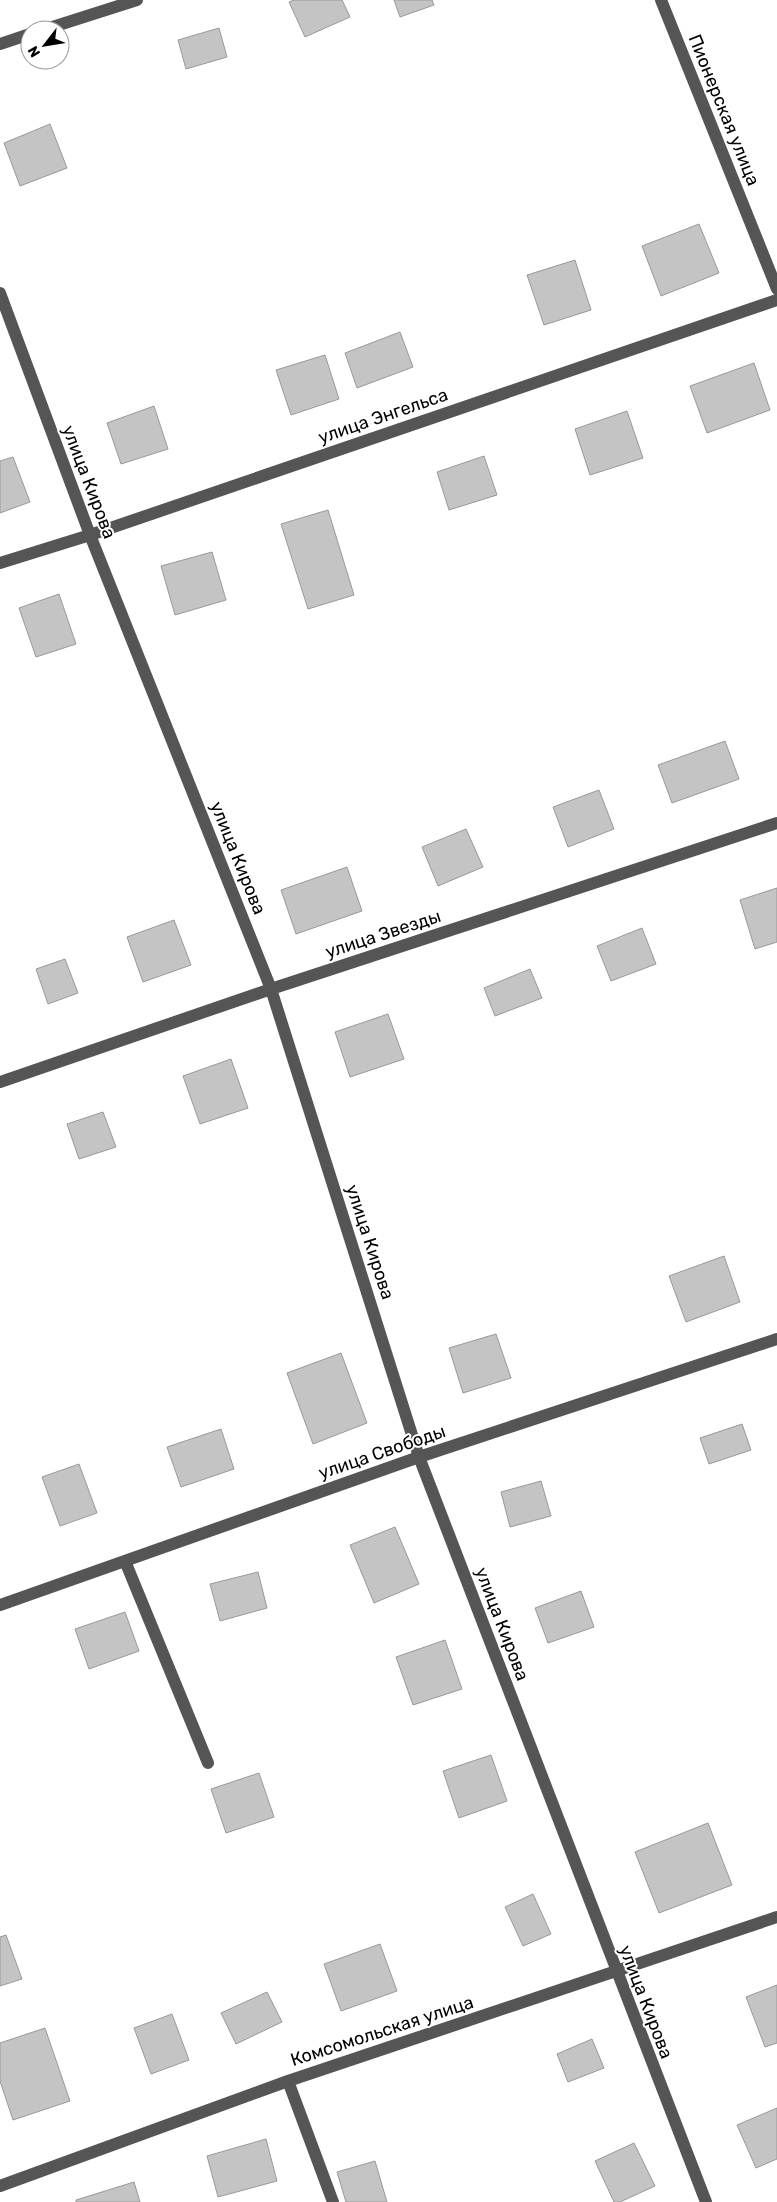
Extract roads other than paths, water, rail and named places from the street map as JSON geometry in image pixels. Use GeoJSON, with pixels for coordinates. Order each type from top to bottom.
{"type":"FeatureCollection","features":[{"type":"Feature","properties":{"kind":"street"},"geometry":{"type":"LineString","coordinates":[[70,21],[137,0]]}},
{"type":"Feature","properties":{"kind":"street","name":"Пионерская улица"},"geometry":{"type":"LineString","coordinates":[[661,0],[777,289]]}},
{"type":"Feature","properties":{"kind":"street"},"geometry":{"type":"LineString","coordinates":[[0,44],[20,37]]}},
{"type":"Feature","properties":{"kind":"street","name":"улица Кирова"},"geometry":{"type":"LineString","coordinates":[[0,293],[90,535],[271,990],[419,1457],[706,2202]]}},
{"type":"Feature","properties":{"kind":"street","name":"улица Энгельса"},"geometry":{"type":"LineString","coordinates":[[0,563],[90,535],[777,300]]}},
{"type":"Feature","properties":{"kind":"street","name":"улица Звезды"},"geometry":{"type":"LineString","coordinates":[[0,1082],[271,990],[777,823]]}},
{"type":"Feature","properties":{"kind":"street","name":"улица Свободы"},"geometry":{"type":"LineString","coordinates":[[0,1604],[419,1457],[777,1339]]}},
{"type":"Feature","properties":{"kind":"street"},"geometry":{"type":"LineString","coordinates":[[125,1561],[208,1764]]}},
{"type":"Feature","properties":{"kind":"street","name":"Комсомольская улица"},"geometry":{"type":"LineString","coordinates":[[0,2186],[288,2081],[777,1917]]}},
{"type":"Feature","properties":{"kind":"street"},"geometry":{"type":"LineString","coordinates":[[288,2081],[332,2202]]}}]}
